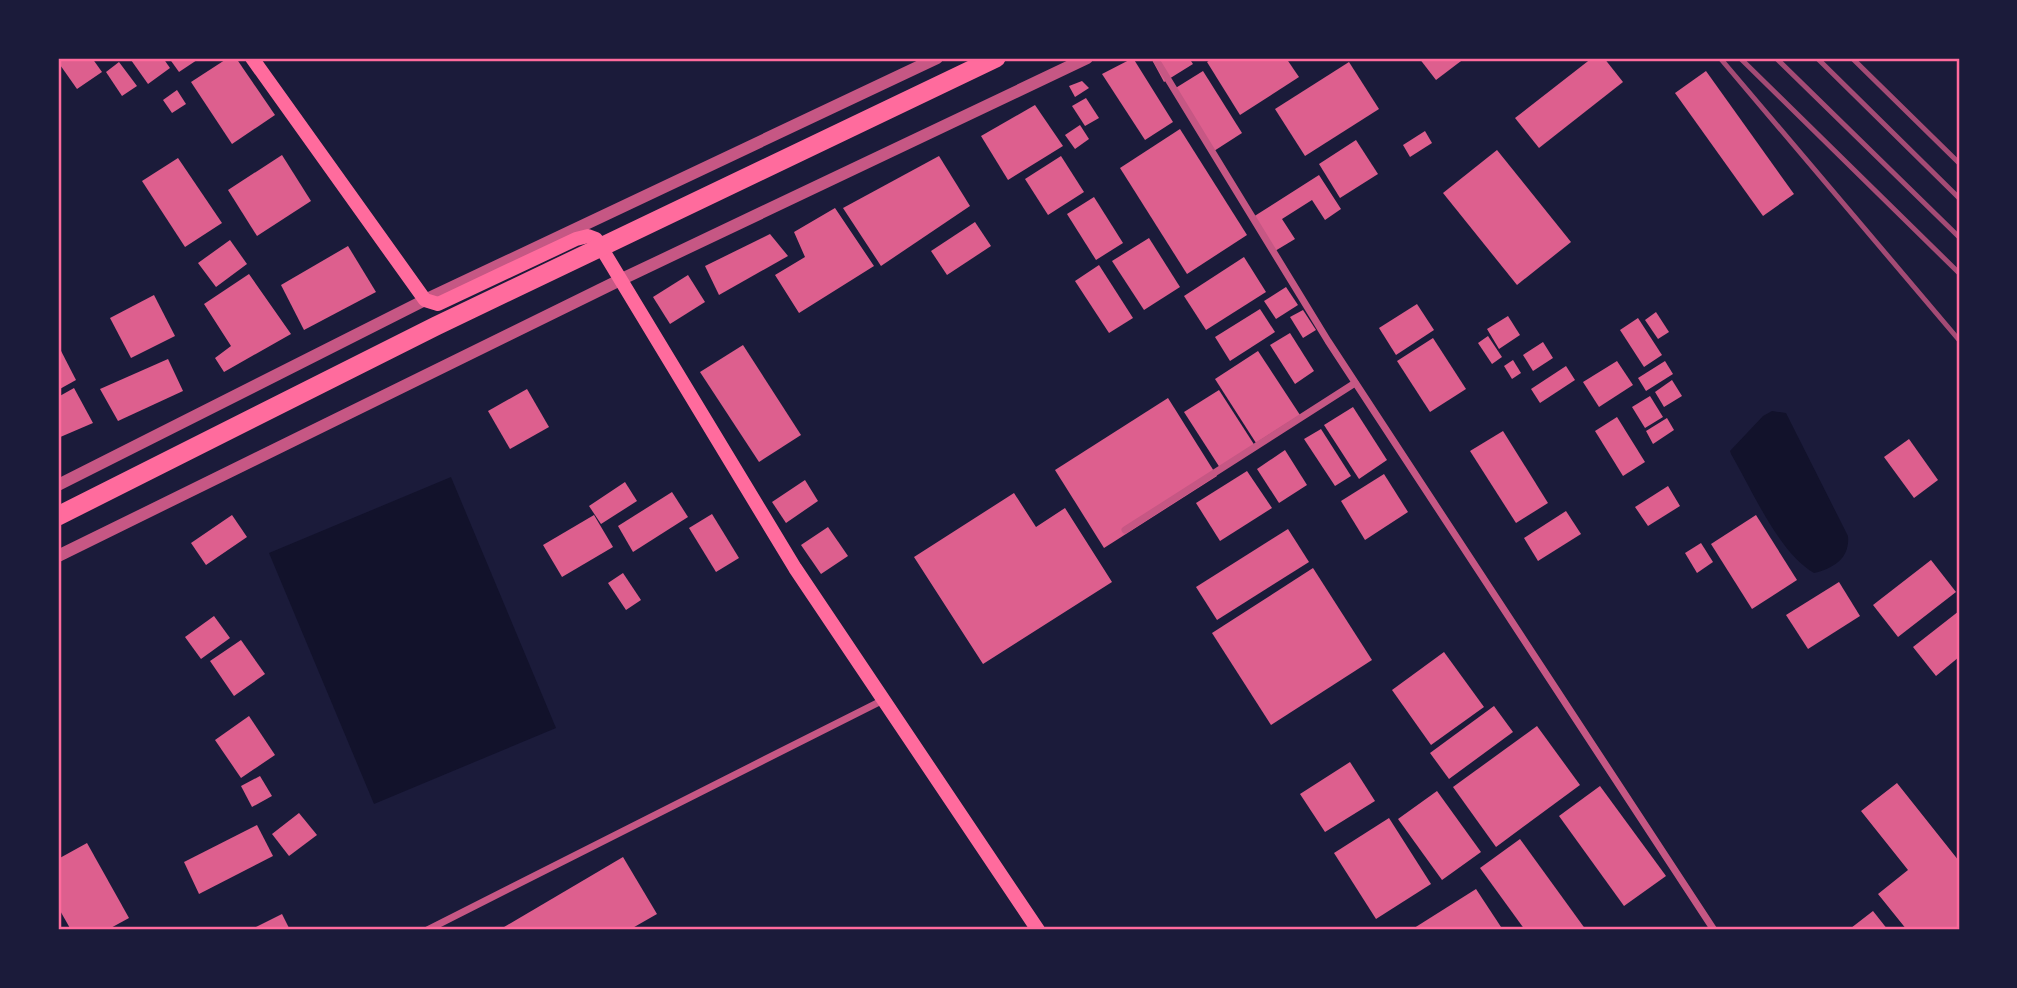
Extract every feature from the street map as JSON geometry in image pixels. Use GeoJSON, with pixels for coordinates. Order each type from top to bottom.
{"type":"FeatureCollection","features":[{"type":"Feature","properties":{"kind":"highway"},"geometry":{"type":"LineString","coordinates":[[58,516],[436,326],[996,58]]}},
{"type":"Feature","properties":{"kind":"main road"},"geometry":{"type":"LineString","coordinates":[[252,58],[425,300],[438,304],[576,239],[588,236],[596,239],[795,568],[1038,930]]}},
{"type":"Feature","properties":{"kind":"street"},"geometry":{"type":"LineString","coordinates":[[58,485],[425,300],[937,58]]}},
{"type":"Feature","properties":{"kind":"street"},"geometry":{"type":"LineString","coordinates":[[58,556],[622,279],[1087,58]]}},
{"type":"Feature","properties":{"kind":"street"},"geometry":{"type":"LineString","coordinates":[[1155,58],[1356,383],[1714,930]]}},
{"type":"Feature","properties":{"kind":"street"},"geometry":{"type":"LineString","coordinates":[[1125,530],[1356,383]]}},
{"type":"Feature","properties":{"kind":"street"},"geometry":{"type":"LineString","coordinates":[[427,930],[883,700]]}},
{"type":"Feature","properties":{"kind":"shaded area"},"geometry":{"type":"Polygon","coordinates":[[[1772,411],[1786,413],[1848,536],[1846,550],[1839,561],[1814,573],[1801,564],[1778,536],[1730,451],[1763,416],[1772,411]]]}},
{"type":"Feature","properties":{"kind":"shaded area"},"geometry":{"type":"Polygon","coordinates":[[[451,477],[556,728],[374,804],[269,553],[451,477]]]}},
{"type":"Feature","properties":{"kind":"building"},"geometry":{"type":"Polygon","coordinates":[[[58,58],[92,58],[102,72],[77,89],[58,58]]]}},
{"type":"Feature","properties":{"kind":"building"},"geometry":{"type":"Polygon","coordinates":[[[163,58],[170,68],[148,84],[131,60],[163,58]]]}},
{"type":"Feature","properties":{"kind":"building"},"geometry":{"type":"Polygon","coordinates":[[[169,58],[200,58],[179,72],[169,58]]]}},
{"type":"Feature","properties":{"kind":"building"},"geometry":{"type":"Polygon","coordinates":[[[228,58],[236,58],[275,115],[232,144],[191,82],[228,58]]]}},
{"type":"Feature","properties":{"kind":"building"},"geometry":{"type":"Polygon","coordinates":[[[1133,58],[1173,122],[1145,140],[1102,74],[1133,58]]]}},
{"type":"Feature","properties":{"kind":"building"},"geometry":{"type":"Polygon","coordinates":[[[1151,58],[1189,58],[1193,64],[1164,82],[1151,58]]]}},
{"type":"Feature","properties":{"kind":"building"},"geometry":{"type":"Polygon","coordinates":[[[1213,58],[1286,58],[1299,77],[1240,115],[1207,62],[1213,58]]]}},
{"type":"Feature","properties":{"kind":"building"},"geometry":{"type":"Polygon","coordinates":[[[1419,58],[1465,58],[1436,80],[1419,58]]]}},
{"type":"Feature","properties":{"kind":"building"},"geometry":{"type":"Polygon","coordinates":[[[1592,58],[1604,58],[1623,82],[1539,148],[1515,118],[1592,58]]]}},
{"type":"Feature","properties":{"kind":"building"},"geometry":{"type":"Polygon","coordinates":[[[119,62],[137,86],[122,96],[106,72],[119,62]]]}},
{"type":"Feature","properties":{"kind":"building"},"geometry":{"type":"Polygon","coordinates":[[[1349,62],[1379,109],[1305,156],[1275,109],[1349,62]]]}},
{"type":"Feature","properties":{"kind":"building"},"geometry":{"type":"Polygon","coordinates":[[[1203,71],[1242,133],[1214,151],[1174,89],[1203,71]]]}},
{"type":"Feature","properties":{"kind":"building"},"geometry":{"type":"Polygon","coordinates":[[[1706,71],[1794,194],[1763,216],[1675,93],[1706,71]]]}},
{"type":"Feature","properties":{"kind":"building"},"geometry":{"type":"Polygon","coordinates":[[[1082,81],[1089,88],[1075,97],[1069,86],[1082,81]]]}},
{"type":"Feature","properties":{"kind":"building"},"geometry":{"type":"Polygon","coordinates":[[[177,90],[186,104],[172,113],[163,100],[177,90]]]}},
{"type":"Feature","properties":{"kind":"building"},"geometry":{"type":"Polygon","coordinates":[[[1086,98],[1099,118],[1085,126],[1072,106],[1086,98]]]}},
{"type":"Feature","properties":{"kind":"building"},"geometry":{"type":"Polygon","coordinates":[[[1035,105],[1063,146],[1008,180],[981,136],[1035,105]]]}},
{"type":"Feature","properties":{"kind":"building"},"geometry":{"type":"Polygon","coordinates":[[[1080,125],[1089,139],[1075,149],[1065,135],[1080,125]]]}},
{"type":"Feature","properties":{"kind":"building"},"geometry":{"type":"Polygon","coordinates":[[[1180,129],[1247,235],[1187,274],[1120,168],[1180,129]]]}},
{"type":"Feature","properties":{"kind":"building"},"geometry":{"type":"Polygon","coordinates":[[[1425,131],[1432,143],[1410,157],[1403,145],[1425,131]]]}},
{"type":"Feature","properties":{"kind":"building"},"geometry":{"type":"Polygon","coordinates":[[[1356,140],[1378,174],[1340,198],[1319,164],[1356,140]]]}},
{"type":"Feature","properties":{"kind":"building"},"geometry":{"type":"Polygon","coordinates":[[[1497,150],[1571,242],[1517,285],[1443,193],[1497,150]]]}},
{"type":"Feature","properties":{"kind":"building"},"geometry":{"type":"Polygon","coordinates":[[[282,155],[311,201],[257,236],[228,190],[282,155]]]}},
{"type":"Feature","properties":{"kind":"building"},"geometry":{"type":"Polygon","coordinates":[[[939,156],[970,206],[881,266],[843,208],[939,156]]]}},
{"type":"Feature","properties":{"kind":"building"},"geometry":{"type":"Polygon","coordinates":[[[1061,156],[1084,192],[1048,215],[1025,179],[1061,156]]]}},
{"type":"Feature","properties":{"kind":"building"},"geometry":{"type":"Polygon","coordinates":[[[178,158],[222,223],[185,247],[142,181],[178,158]]]}},
{"type":"Feature","properties":{"kind":"building"},"geometry":{"type":"Polygon","coordinates":[[[1319,175],[1341,209],[1325,220],[1312,200],[1282,219],[1295,239],[1275,251],[1253,217],[1319,175]]]}},
{"type":"Feature","properties":{"kind":"building"},"geometry":{"type":"Polygon","coordinates":[[[1094,197],[1123,243],[1096,260],[1067,214],[1094,197]]]}},
{"type":"Feature","properties":{"kind":"building"},"geometry":{"type":"Polygon","coordinates":[[[835,208],[874,266],[799,313],[775,275],[805,257],[794,232],[835,208]]]}},
{"type":"Feature","properties":{"kind":"building"},"geometry":{"type":"Polygon","coordinates":[[[975,222],[991,246],[947,275],[931,251],[975,222]]]}},
{"type":"Feature","properties":{"kind":"building"},"geometry":{"type":"Polygon","coordinates":[[[770,234],[788,256],[719,295],[705,266],[770,234]]]}},
{"type":"Feature","properties":{"kind":"building"},"geometry":{"type":"Polygon","coordinates":[[[1149,238],[1180,287],[1144,310],[1112,261],[1149,238]]]}},
{"type":"Feature","properties":{"kind":"building"},"geometry":{"type":"Polygon","coordinates":[[[230,240],[247,264],[216,287],[198,263],[230,240]]]}},
{"type":"Feature","properties":{"kind":"building"},"geometry":{"type":"Polygon","coordinates":[[[348,246],[376,292],[304,330],[281,285],[348,246]]]}},
{"type":"Feature","properties":{"kind":"building"},"geometry":{"type":"Polygon","coordinates":[[[1244,257],[1266,292],[1206,330],[1184,296],[1244,257]]]}},
{"type":"Feature","properties":{"kind":"building"},"geometry":{"type":"Polygon","coordinates":[[[1099,265],[1133,318],[1109,333],[1075,281],[1099,265]]]}},
{"type":"Feature","properties":{"kind":"building"},"geometry":{"type":"Polygon","coordinates":[[[249,274],[291,334],[224,372],[215,358],[231,346],[204,304],[249,274]]]}},
{"type":"Feature","properties":{"kind":"building"},"geometry":{"type":"Polygon","coordinates":[[[688,275],[705,302],[670,324],[653,297],[688,275]]]}},
{"type":"Feature","properties":{"kind":"building"},"geometry":{"type":"Polygon","coordinates":[[[1286,287],[1298,305],[1276,319],[1264,301],[1286,287]]]}},
{"type":"Feature","properties":{"kind":"building"},"geometry":{"type":"Polygon","coordinates":[[[154,295],[175,336],[131,358],[110,318],[154,295]]]}},
{"type":"Feature","properties":{"kind":"building"},"geometry":{"type":"Polygon","coordinates":[[[1417,304],[1434,330],[1396,355],[1379,328],[1417,304]]]}},
{"type":"Feature","properties":{"kind":"building"},"geometry":{"type":"Polygon","coordinates":[[[1260,309],[1275,332],[1230,361],[1215,337],[1260,309]]]}},
{"type":"Feature","properties":{"kind":"building"},"geometry":{"type":"Polygon","coordinates":[[[1303,310],[1316,330],[1303,338],[1290,317],[1303,310]]]}},
{"type":"Feature","properties":{"kind":"building"},"geometry":{"type":"Polygon","coordinates":[[[1656,312],[1669,332],[1658,339],[1645,320],[1656,312]]]}},
{"type":"Feature","properties":{"kind":"building"},"geometry":{"type":"Polygon","coordinates":[[[1508,316],[1520,335],[1499,349],[1487,329],[1508,316]]]}},
{"type":"Feature","properties":{"kind":"building"},"geometry":{"type":"Polygon","coordinates":[[[1638,318],[1662,355],[1644,367],[1620,330],[1638,318]]]}},
{"type":"Feature","properties":{"kind":"building"},"geometry":{"type":"Polygon","coordinates":[[[1290,333],[1314,371],[1295,384],[1270,345],[1290,333]]]}},
{"type":"Feature","properties":{"kind":"building"},"geometry":{"type":"Polygon","coordinates":[[[1488,336],[1502,357],[1492,364],[1478,343],[1488,336]]]}},
{"type":"Feature","properties":{"kind":"building"},"geometry":{"type":"Polygon","coordinates":[[[1433,338],[1466,389],[1430,412],[1397,361],[1433,338]]]}},
{"type":"Feature","properties":{"kind":"building"},"geometry":{"type":"Polygon","coordinates":[[[1543,342],[1553,358],[1533,371],[1523,355],[1543,342]]]}},
{"type":"Feature","properties":{"kind":"building"},"geometry":{"type":"Polygon","coordinates":[[[58,345],[76,380],[58,390],[58,345]]]}},
{"type":"Feature","properties":{"kind":"building"},"geometry":{"type":"Polygon","coordinates":[[[743,345],[801,435],[759,462],[700,372],[743,345]]]}},
{"type":"Feature","properties":{"kind":"building"},"geometry":{"type":"Polygon","coordinates":[[[1258,351],[1300,415],[1256,443],[1215,379],[1258,351]]]}},
{"type":"Feature","properties":{"kind":"building"},"geometry":{"type":"Polygon","coordinates":[[[168,359],[183,391],[118,421],[100,389],[168,359]]]}},
{"type":"Feature","properties":{"kind":"building"},"geometry":{"type":"Polygon","coordinates":[[[1513,360],[1521,373],[1512,379],[1504,366],[1513,360]]]}},
{"type":"Feature","properties":{"kind":"building"},"geometry":{"type":"Polygon","coordinates":[[[1617,361],[1633,385],[1599,407],[1583,382],[1617,361]]]}},
{"type":"Feature","properties":{"kind":"building"},"geometry":{"type":"Polygon","coordinates":[[[1665,361],[1673,374],[1646,391],[1638,378],[1665,361]]]}},
{"type":"Feature","properties":{"kind":"building"},"geometry":{"type":"Polygon","coordinates":[[[1566,366],[1575,380],[1540,403],[1531,389],[1566,366]]]}},
{"type":"Feature","properties":{"kind":"building"},"geometry":{"type":"Polygon","coordinates":[[[1672,380],[1682,396],[1664,407],[1655,392],[1672,380]]]}},
{"type":"Feature","properties":{"kind":"building"},"geometry":{"type":"Polygon","coordinates":[[[74,388],[93,423],[58,438],[58,397],[74,388]]]}},
{"type":"Feature","properties":{"kind":"building"},"geometry":{"type":"Polygon","coordinates":[[[527,389],[549,427],[510,449],[488,411],[527,389]]]}},
{"type":"Feature","properties":{"kind":"building"},"geometry":{"type":"Polygon","coordinates":[[[1219,390],[1257,449],[1222,471],[1184,412],[1219,390]]]}},
{"type":"Feature","properties":{"kind":"building"},"geometry":{"type":"Polygon","coordinates":[[[1650,396],[1663,417],[1645,428],[1632,407],[1650,396]]]}},
{"type":"Feature","properties":{"kind":"building"},"geometry":{"type":"Polygon","coordinates":[[[1168,398],[1217,476],[1104,548],[1055,470],[1168,398]]]}},
{"type":"Feature","properties":{"kind":"building"},"geometry":{"type":"Polygon","coordinates":[[[1353,407],[1387,460],[1359,479],[1324,425],[1353,407]]]}},
{"type":"Feature","properties":{"kind":"building"},"geometry":{"type":"Polygon","coordinates":[[[1617,417],[1645,462],[1623,476],[1595,431],[1617,417]]]}},
{"type":"Feature","properties":{"kind":"building"},"geometry":{"type":"Polygon","coordinates":[[[1667,418],[1674,430],[1653,444],[1646,431],[1667,418]]]}},
{"type":"Feature","properties":{"kind":"building"},"geometry":{"type":"Polygon","coordinates":[[[1321,429],[1351,476],[1335,486],[1304,439],[1321,429]]]}},
{"type":"Feature","properties":{"kind":"building"},"geometry":{"type":"Polygon","coordinates":[[[1503,431],[1548,503],[1516,523],[1470,451],[1503,431]]]}},
{"type":"Feature","properties":{"kind":"building"},"geometry":{"type":"Polygon","coordinates":[[[1909,439],[1938,480],[1914,498],[1884,457],[1909,439]]]}},
{"type":"Feature","properties":{"kind":"building"},"geometry":{"type":"Polygon","coordinates":[[[1285,450],[1307,485],[1279,503],[1257,469],[1285,450]]]}},
{"type":"Feature","properties":{"kind":"building"},"geometry":{"type":"Polygon","coordinates":[[[1247,471],[1272,508],[1220,541],[1196,503],[1247,471]]]}},
{"type":"Feature","properties":{"kind":"building"},"geometry":{"type":"Polygon","coordinates":[[[1384,474],[1408,512],[1365,540],[1341,501],[1384,474]]]}},
{"type":"Feature","properties":{"kind":"building"},"geometry":{"type":"Polygon","coordinates":[[[805,480],[818,501],[786,523],[772,502],[805,480]]]}},
{"type":"Feature","properties":{"kind":"building"},"geometry":{"type":"Polygon","coordinates":[[[625,482],[637,501],[601,524],[589,506],[625,482]]]}},
{"type":"Feature","properties":{"kind":"building"},"geometry":{"type":"Polygon","coordinates":[[[1668,486],[1680,506],[1648,526],[1635,507],[1668,486]]]}},
{"type":"Feature","properties":{"kind":"building"},"geometry":{"type":"Polygon","coordinates":[[[672,492],[688,517],[633,552],[618,526],[672,492]]]}},
{"type":"Feature","properties":{"kind":"building"},"geometry":{"type":"Polygon","coordinates":[[[1014,493],[1036,527],[1065,508],[1112,582],[983,664],[914,557],[1014,493]]]}},
{"type":"Feature","properties":{"kind":"building"},"geometry":{"type":"Polygon","coordinates":[[[1566,511],[1581,534],[1538,561],[1524,538],[1566,511]]]}},
{"type":"Feature","properties":{"kind":"building"},"geometry":{"type":"Polygon","coordinates":[[[712,514],[739,558],[716,572],[689,528],[712,514]]]}},
{"type":"Feature","properties":{"kind":"building"},"geometry":{"type":"Polygon","coordinates":[[[232,515],[247,537],[206,565],[191,543],[232,515]]]}},
{"type":"Feature","properties":{"kind":"building"},"geometry":{"type":"Polygon","coordinates":[[[594,515],[613,547],[562,577],[543,545],[594,515]]]}},
{"type":"Feature","properties":{"kind":"building"},"geometry":{"type":"Polygon","coordinates":[[[1756,515],[1797,580],[1752,609],[1711,544],[1756,515]]]}},
{"type":"Feature","properties":{"kind":"building"},"geometry":{"type":"Polygon","coordinates":[[[828,527],[848,556],[821,574],[801,545],[828,527]]]}},
{"type":"Feature","properties":{"kind":"building"},"geometry":{"type":"Polygon","coordinates":[[[1288,529],[1309,562],[1217,620],[1196,587],[1288,529]]]}},
{"type":"Feature","properties":{"kind":"building"},"geometry":{"type":"Polygon","coordinates":[[[1701,543],[1713,562],[1697,573],[1685,553],[1701,543]]]}},
{"type":"Feature","properties":{"kind":"building"},"geometry":{"type":"Polygon","coordinates":[[[1931,560],[1956,592],[1898,637],[1873,605],[1931,560]]]}},
{"type":"Feature","properties":{"kind":"building"},"geometry":{"type":"Polygon","coordinates":[[[1313,568],[1372,660],[1271,725],[1212,633],[1313,568]]]}},
{"type":"Feature","properties":{"kind":"building"},"geometry":{"type":"Polygon","coordinates":[[[623,573],[641,600],[626,610],[608,583],[623,573]]]}},
{"type":"Feature","properties":{"kind":"building"},"geometry":{"type":"Polygon","coordinates":[[[1839,582],[1860,616],[1808,649],[1786,615],[1839,582]]]}},
{"type":"Feature","properties":{"kind":"building"},"geometry":{"type":"Polygon","coordinates":[[[1959,611],[1959,657],[1936,676],[1913,647],[1959,611]]]}},
{"type":"Feature","properties":{"kind":"building"},"geometry":{"type":"Polygon","coordinates":[[[214,616],[230,638],[201,659],[185,637],[214,616]]]}},
{"type":"Feature","properties":{"kind":"building"},"geometry":{"type":"Polygon","coordinates":[[[241,640],[265,674],[234,696],[210,661],[241,640]]]}},
{"type":"Feature","properties":{"kind":"building"},"geometry":{"type":"Polygon","coordinates":[[[1444,652],[1484,707],[1431,745],[1392,690],[1444,652]]]}},
{"type":"Feature","properties":{"kind":"building"},"geometry":{"type":"Polygon","coordinates":[[[1494,706],[1513,732],[1449,779],[1430,753],[1494,706]]]}},
{"type":"Feature","properties":{"kind":"building"},"geometry":{"type":"Polygon","coordinates":[[[249,716],[275,755],[241,778],[215,740],[249,716]]]}},
{"type":"Feature","properties":{"kind":"building"},"geometry":{"type":"Polygon","coordinates":[[[1537,726],[1580,785],[1496,847],[1453,787],[1537,726]]]}},
{"type":"Feature","properties":{"kind":"building"},"geometry":{"type":"Polygon","coordinates":[[[1350,762],[1375,801],[1325,832],[1300,794],[1350,762]]]}},
{"type":"Feature","properties":{"kind":"building"},"geometry":{"type":"Polygon","coordinates":[[[260,776],[272,796],[252,807],[241,786],[260,776]]]}},
{"type":"Feature","properties":{"kind":"building"},"geometry":{"type":"Polygon","coordinates":[[[1897,783],[1959,861],[1959,930],[1907,930],[1878,894],[1908,870],[1861,811],[1897,783]]]}},
{"type":"Feature","properties":{"kind":"building"},"geometry":{"type":"Polygon","coordinates":[[[1600,786],[1666,876],[1624,906],[1559,816],[1600,786]]]}},
{"type":"Feature","properties":{"kind":"building"},"geometry":{"type":"Polygon","coordinates":[[[1437,791],[1481,852],[1442,880],[1398,819],[1437,791]]]}},
{"type":"Feature","properties":{"kind":"building"},"geometry":{"type":"Polygon","coordinates":[[[299,813],[317,835],[289,856],[272,834],[299,813]]]}},
{"type":"Feature","properties":{"kind":"building"},"geometry":{"type":"Polygon","coordinates":[[[1389,818],[1431,884],[1376,919],[1334,853],[1389,818]]]}},
{"type":"Feature","properties":{"kind":"building"},"geometry":{"type":"Polygon","coordinates":[[[257,825],[273,856],[199,894],[184,862],[257,825]]]}},
{"type":"Feature","properties":{"kind":"building"},"geometry":{"type":"Polygon","coordinates":[[[1520,839],[1586,930],[1525,930],[1480,868],[1520,839]]]}},
{"type":"Feature","properties":{"kind":"building"},"geometry":{"type":"Polygon","coordinates":[[[87,843],[129,918],[107,930],[71,930],[58,907],[58,859],[87,843]]]}},
{"type":"Feature","properties":{"kind":"building"},"geometry":{"type":"Polygon","coordinates":[[[623,857],[657,914],[629,930],[499,930],[623,857]]]}},
{"type":"Feature","properties":{"kind":"building"},"geometry":{"type":"Polygon","coordinates":[[[1476,889],[1503,930],[1411,930],[1476,889]]]}},
{"type":"Feature","properties":{"kind":"building"},"geometry":{"type":"Polygon","coordinates":[[[1873,911],[1888,930],[1851,928],[1873,911]]]}},
{"type":"Feature","properties":{"kind":"building"},"geometry":{"type":"Polygon","coordinates":[[[282,914],[290,930],[250,930],[282,914]]]}},
{"type":"Feature","properties":{"kind":"railway"},"geometry":{"type":"LineString","coordinates":[[1720,58],[1959,340]]}},
{"type":"Feature","properties":{"kind":"railway"},"geometry":{"type":"LineString","coordinates":[[1740,58],[1959,273]]}},
{"type":"Feature","properties":{"kind":"railway"},"geometry":{"type":"LineString","coordinates":[[1776,58],[1959,237]]}},
{"type":"Feature","properties":{"kind":"railway"},"geometry":{"type":"LineString","coordinates":[[1817,58],[1959,198]]}},
{"type":"Feature","properties":{"kind":"railway"},"geometry":{"type":"LineString","coordinates":[[1852,58],[1959,163]]}}]}
